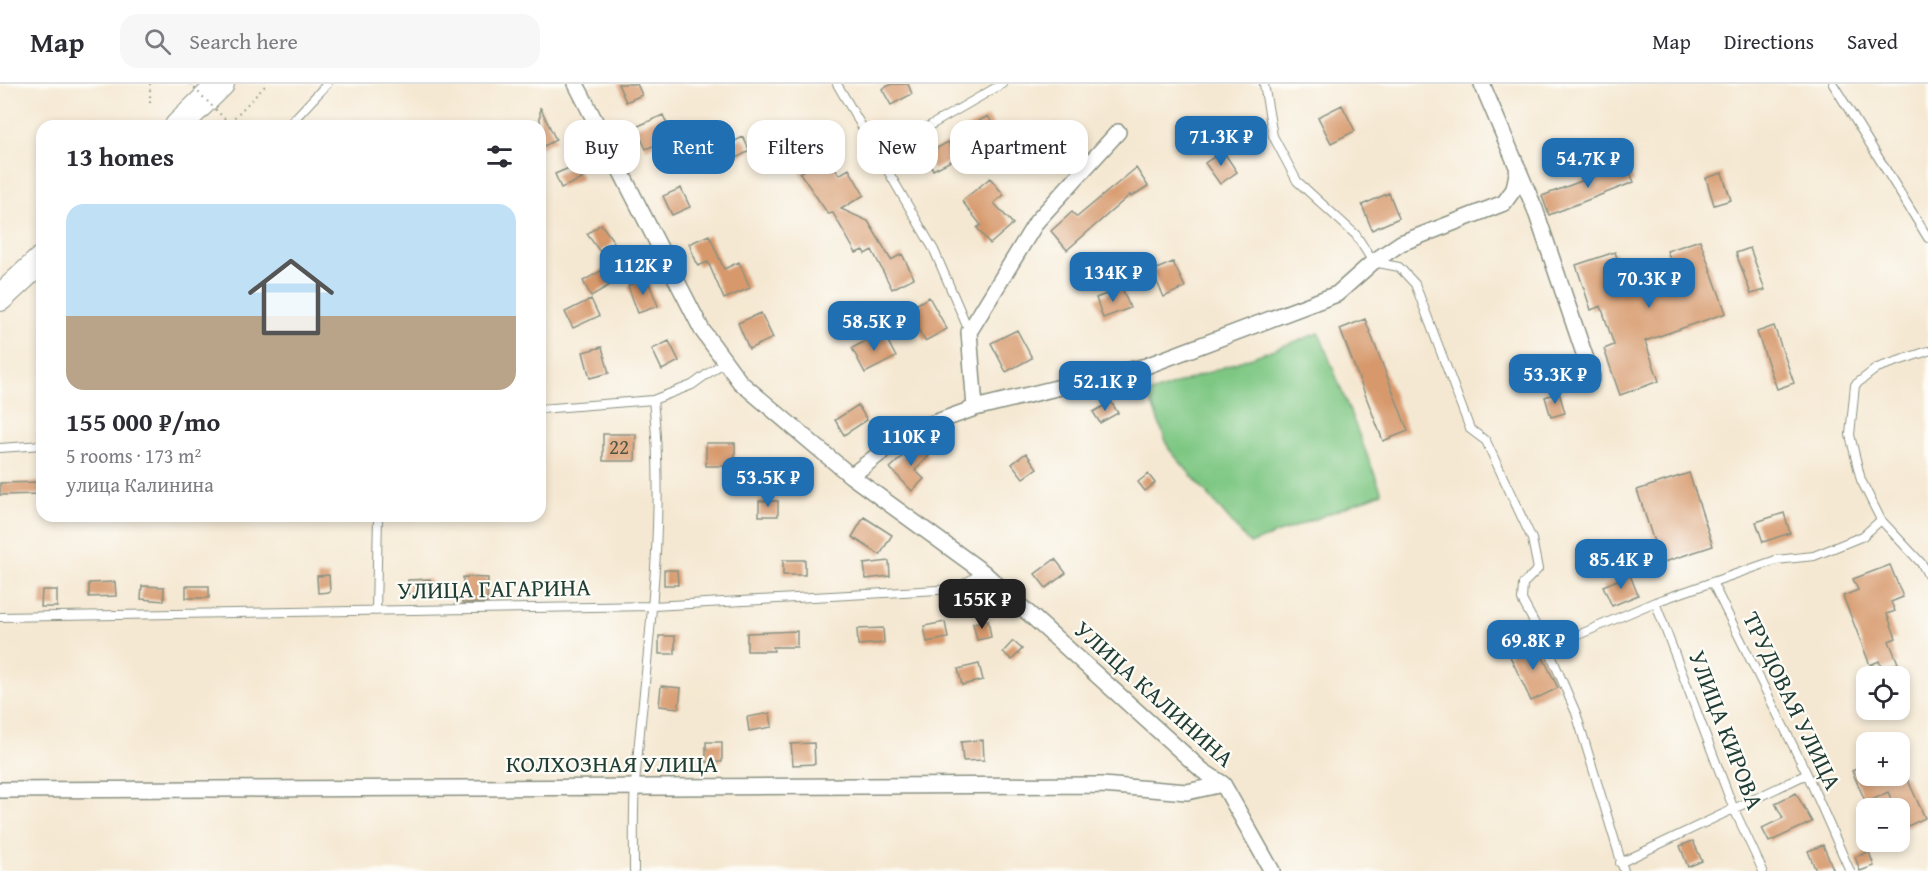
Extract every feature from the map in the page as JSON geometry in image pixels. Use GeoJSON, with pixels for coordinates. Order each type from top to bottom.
{"type":"FeatureCollection","features":[{"type":"Feature","properties":{"kind":"highway"},"geometry":{"type":"LineString","coordinates":[[184,120],[220,84]]}},
{"type":"Feature","properties":{"kind":"highway"},"geometry":{"type":"LineString","coordinates":[[0,298],[36,265]]}},
{"type":"Feature","properties":{"kind":"street","name":"УЛИЦА КАЛИНИНА"},"geometry":{"type":"LineString","coordinates":[[576,84],[702,330],[740,382],[850,476],[983,572],[1203,771],[1222,784],[1272,871]]}},
{"type":"Feature","properties":{"kind":"street"},"geometry":{"type":"LineString","coordinates":[[1482,84],[1534,209],[1592,377]]}},
{"type":"Feature","properties":{"kind":"street"},"geometry":{"type":"LineString","coordinates":[[975,408],[969,332],[1037,221],[1118,132]]}},
{"type":"Feature","properties":{"kind":"street"},"geometry":{"type":"LineString","coordinates":[[850,476],[906,433],[975,408],[1157,362],[1337,294],[1373,262],[1401,243],[1504,203],[1514,189],[1518,168]]}},
{"type":"Feature","properties":{"kind":"street","name":"КОЛХОЗНАЯ УЛИЦА"},"geometry":{"type":"LineString","coordinates":[[0,790],[1102,785],[1187,792],[1222,784]]}},
{"type":"Feature","properties":{"kind":"lane"},"geometry":{"type":"LineString","coordinates":[[294,120],[327,84]]}},
{"type":"Feature","properties":{"kind":"lane"},"geometry":{"type":"LineString","coordinates":[[837,84],[858,120]]}},
{"type":"Feature","properties":{"kind":"lane"},"geometry":{"type":"LineString","coordinates":[[938,121],[1002,84]]}},
{"type":"Feature","properties":{"kind":"lane"},"geometry":{"type":"LineString","coordinates":[[1264,84],[1272,136],[1297,182],[1356,235],[1373,262],[1399,267],[1415,284],[1470,429],[1486,441],[1532,538],[1538,569],[1523,584],[1522,600],[1548,648],[1576,713],[1624,871]]}},
{"type":"Feature","properties":{"kind":"lane"},"geometry":{"type":"LineString","coordinates":[[1833,84],[1928,238]]}},
{"type":"Feature","properties":{"kind":"lane"},"geometry":{"type":"LineString","coordinates":[[890,174],[934,250],[969,332]]}},
{"type":"Feature","properties":{"kind":"lane"},"geometry":{"type":"LineString","coordinates":[[1928,351],[1877,368],[1855,385],[1850,435],[1861,480],[1881,520],[1922,564],[1928,575]]}},
{"type":"Feature","properties":{"kind":"lane"},"geometry":{"type":"LineString","coordinates":[[546,409],[653,400],[692,385],[724,362]]}},
{"type":"Feature","properties":{"kind":"lane"},"geometry":{"type":"LineString","coordinates":[[634,871],[635,787],[653,606],[657,439],[653,400]]}},
{"type":"Feature","properties":{"kind":"lane"},"geometry":{"type":"LineString","coordinates":[[0,448],[36,445]]}},
{"type":"Feature","properties":{"kind":"lane"},"geometry":{"type":"LineString","coordinates":[[1548,648],[1655,602],[1712,582],[1776,560],[1814,556],[1863,536],[1881,520]]}},
{"type":"Feature","properties":{"kind":"lane"},"geometry":{"type":"LineString","coordinates":[[376,611],[378,522]]}},
{"type":"Feature","properties":{"kind":"lane","name":"УЛИЦА ГАГАРИНА"},"geometry":{"type":"LineString","coordinates":[[0,617],[653,606],[956,590],[983,572]]}},
{"type":"Feature","properties":{"kind":"lane","name":"ТРУДОВАЯ УЛИЦА"},"geometry":{"type":"LineString","coordinates":[[1712,582],[1807,774],[1850,871]]}},
{"type":"Feature","properties":{"kind":"lane","name":"УЛИЦА КИРОВА"},"geometry":{"type":"LineString","coordinates":[[1655,602],[1733,807],[1763,871]]}},
{"type":"Feature","properties":{"kind":"lane"},"geometry":{"type":"LineString","coordinates":[[1620,862],[1807,774]]}},
{"type":"Feature","properties":{"kind":"path"},"geometry":{"type":"LineString","coordinates":[[190,84],[224,120]]}},
{"type":"Feature","properties":{"kind":"path"},"geometry":{"type":"LineString","coordinates":[[232,120],[267,84]]}},
{"type":"Feature","properties":{"kind":"path"},"geometry":{"type":"LineString","coordinates":[[150,103],[151,85]]}},
{"type":"Feature","properties":{"kind":"green space"},"geometry":{"type":"Polygon","coordinates":[[[1319,333],[1382,493],[1250,544],[1169,449],[1148,394],[1319,333]]]}},
{"type":"Feature","properties":{"kind":"building"},"geometry":{"type":"Polygon","coordinates":[[[618,84],[637,84],[642,95],[626,102],[618,84]]]}},
{"type":"Feature","properties":{"kind":"building"},"geometry":{"type":"Polygon","coordinates":[[[892,84],[908,84],[912,94],[891,105],[882,89],[892,84]]]}},
{"type":"Feature","properties":{"kind":"building"},"geometry":{"type":"Polygon","coordinates":[[[1342,105],[1355,131],[1331,143],[1318,117],[1342,105]]]}},
{"type":"Feature","properties":{"kind":"building"},"geometry":{"type":"Polygon","coordinates":[[[540,107],[556,140],[546,145],[546,120],[540,120],[540,107]]]}},
{"type":"Feature","properties":{"kind":"building"},"geometry":{"type":"Polygon","coordinates":[[[663,115],[665,120],[652,120],[652,146],[646,149],[640,136],[640,125],[663,115]]]}},
{"type":"Feature","properties":{"kind":"building"},"geometry":{"type":"Polygon","coordinates":[[[743,137],[747,145],[747,152],[735,158],[735,141],[743,137]]]}},
{"type":"Feature","properties":{"kind":"building"},"geometry":{"type":"Polygon","coordinates":[[[948,142],[950,146],[950,162],[938,168],[938,147],[948,142]]]}},
{"type":"Feature","properties":{"kind":"building"},"geometry":{"type":"Polygon","coordinates":[[[1223,151],[1237,172],[1220,184],[1205,163],[1223,151]]]}},
{"type":"Feature","properties":{"kind":"building"},"geometry":{"type":"Polygon","coordinates":[[[1626,164],[1634,182],[1549,215],[1542,196],[1626,164]]]}},
{"type":"Feature","properties":{"kind":"building"},"geometry":{"type":"Polygon","coordinates":[[[1136,168],[1148,186],[1131,197],[1130,195],[1067,250],[1051,231],[1072,212],[1077,217],[1136,168]]]}},
{"type":"Feature","properties":{"kind":"building"},"geometry":{"type":"Polygon","coordinates":[[[849,169],[864,195],[841,209],[868,221],[891,260],[902,254],[914,278],[892,289],[872,250],[865,254],[863,250],[856,253],[833,213],[828,214],[801,174],[839,175],[845,174],[849,169]]]}},
{"type":"Feature","properties":{"kind":"building"},"geometry":{"type":"Polygon","coordinates":[[[564,170],[564,174],[580,174],[582,179],[561,188],[555,174],[564,170]]]}},
{"type":"Feature","properties":{"kind":"building"},"geometry":{"type":"Polygon","coordinates":[[[1722,173],[1731,200],[1714,205],[1706,178],[1722,173]]]}},
{"type":"Feature","properties":{"kind":"building"},"geometry":{"type":"Polygon","coordinates":[[[990,178],[1004,195],[994,203],[1013,224],[990,244],[977,228],[981,225],[962,201],[990,178]]]}},
{"type":"Feature","properties":{"kind":"building"},"geometry":{"type":"Polygon","coordinates":[[[681,188],[690,207],[672,215],[663,196],[681,188]]]}},
{"type":"Feature","properties":{"kind":"building"},"geometry":{"type":"Polygon","coordinates":[[[1389,193],[1399,218],[1372,230],[1362,205],[1389,193]]]}},
{"type":"Feature","properties":{"kind":"building"},"geometry":{"type":"Polygon","coordinates":[[[601,224],[614,242],[600,252],[587,234],[601,224]]]}},
{"type":"Feature","properties":{"kind":"building"},"geometry":{"type":"Polygon","coordinates":[[[709,235],[724,269],[739,262],[750,288],[724,299],[708,262],[698,266],[689,244],[709,235]]]}},
{"type":"Feature","properties":{"kind":"building"},"geometry":{"type":"Polygon","coordinates":[[[1700,240],[1726,313],[1645,341],[1659,381],[1620,395],[1604,349],[1614,345],[1601,306],[1591,310],[1576,265],[1615,252],[1628,291],[1676,275],[1667,251],[1700,240]]]}},
{"type":"Feature","properties":{"kind":"building"},"geometry":{"type":"Polygon","coordinates":[[[1750,248],[1765,290],[1751,294],[1736,253],[1750,248]]]}},
{"type":"Feature","properties":{"kind":"building"},"geometry":{"type":"Polygon","coordinates":[[[1173,262],[1185,287],[1164,297],[1152,271],[1173,262]]]}},
{"type":"Feature","properties":{"kind":"building"},"geometry":{"type":"Polygon","coordinates":[[[604,269],[612,284],[591,296],[583,281],[604,269]]]}},
{"type":"Feature","properties":{"kind":"building"},"geometry":{"type":"Polygon","coordinates":[[[647,278],[658,306],[638,313],[628,286],[647,278]]]}},
{"type":"Feature","properties":{"kind":"building"},"geometry":{"type":"Polygon","coordinates":[[[1122,288],[1130,308],[1103,318],[1096,298],[1122,288]]]}},
{"type":"Feature","properties":{"kind":"building"},"geometry":{"type":"Polygon","coordinates":[[[929,297],[947,329],[925,341],[907,310],[929,297]]]}},
{"type":"Feature","properties":{"kind":"building"},"geometry":{"type":"Polygon","coordinates":[[[591,299],[599,316],[573,328],[565,312],[591,299]]]}},
{"type":"Feature","properties":{"kind":"building"},"geometry":{"type":"Polygon","coordinates":[[[761,313],[773,338],[749,349],[738,323],[761,313]]]}},
{"type":"Feature","properties":{"kind":"building"},"geometry":{"type":"Polygon","coordinates":[[[1365,319],[1408,431],[1383,441],[1340,329],[1365,319]]]}},
{"type":"Feature","properties":{"kind":"building"},"geometry":{"type":"Polygon","coordinates":[[[1774,326],[1794,383],[1777,389],[1757,332],[1774,326]]]}},
{"type":"Feature","properties":{"kind":"building"},"geometry":{"type":"Polygon","coordinates":[[[1017,330],[1032,358],[1006,372],[991,343],[1017,330]]]}},
{"type":"Feature","properties":{"kind":"building"},"geometry":{"type":"Polygon","coordinates":[[[883,332],[896,357],[865,373],[852,348],[883,332]]]}},
{"type":"Feature","properties":{"kind":"building"},"geometry":{"type":"Polygon","coordinates":[[[669,341],[679,361],[662,370],[652,349],[669,341]]]}},
{"type":"Feature","properties":{"kind":"building"},"geometry":{"type":"Polygon","coordinates":[[[602,347],[609,373],[590,378],[583,352],[602,347]]]}},
{"type":"Feature","properties":{"kind":"building"},"geometry":{"type":"Polygon","coordinates":[[[1559,392],[1565,413],[1551,417],[1545,397],[1559,392]]]}},
{"type":"Feature","properties":{"kind":"building"},"geometry":{"type":"Polygon","coordinates":[[[1111,402],[1118,413],[1100,423],[1093,412],[1111,402]]]}},
{"type":"Feature","properties":{"kind":"building"},"geometry":{"type":"Polygon","coordinates":[[[858,405],[867,420],[844,435],[835,420],[858,405]]]}},
{"type":"Feature","properties":{"kind":"building"},"geometry":{"type":"Polygon","coordinates":[[[603,434],[636,434],[635,461],[603,461],[603,434]]]}},
{"type":"Feature","properties":{"kind":"building"},"geometry":{"type":"Polygon","coordinates":[[[706,443],[735,443],[735,466],[706,466],[706,443]]]}},
{"type":"Feature","properties":{"kind":"building"},"geometry":{"type":"Polygon","coordinates":[[[917,443],[929,456],[915,470],[924,479],[912,491],[890,468],[917,443]]]}},
{"type":"Feature","properties":{"kind":"building"},"geometry":{"type":"Polygon","coordinates":[[[1026,453],[1037,468],[1023,478],[1012,464],[1026,453]]]}},
{"type":"Feature","properties":{"kind":"building"},"geometry":{"type":"Polygon","coordinates":[[[1689,473],[1713,546],[1661,563],[1637,490],[1689,473]]]}},
{"type":"Feature","properties":{"kind":"building"},"geometry":{"type":"Polygon","coordinates":[[[1148,474],[1155,483],[1145,491],[1138,482],[1148,474]]]}},
{"type":"Feature","properties":{"kind":"building"},"geometry":{"type":"Polygon","coordinates":[[[36,482],[36,494],[0,495],[0,483],[36,482]]]}},
{"type":"Feature","properties":{"kind":"building"},"geometry":{"type":"Polygon","coordinates":[[[759,501],[778,501],[778,516],[759,516],[759,501]]]}},
{"type":"Feature","properties":{"kind":"building"},"geometry":{"type":"Polygon","coordinates":[[[1784,513],[1790,533],[1763,542],[1756,522],[1784,513]]]}},
{"type":"Feature","properties":{"kind":"building"},"geometry":{"type":"Polygon","coordinates":[[[864,517],[892,535],[880,555],[852,537],[864,517]]]}},
{"type":"Feature","properties":{"kind":"building"},"geometry":{"type":"Polygon","coordinates":[[[1055,559],[1066,573],[1046,588],[1035,574],[1055,559]]]}},
{"type":"Feature","properties":{"kind":"building"},"geometry":{"type":"Polygon","coordinates":[[[783,560],[805,560],[805,575],[783,575],[783,560]]]}},
{"type":"Feature","properties":{"kind":"building"},"geometry":{"type":"Polygon","coordinates":[[[889,561],[890,576],[866,579],[864,564],[889,561]]]}},
{"type":"Feature","properties":{"kind":"building"},"geometry":{"type":"Polygon","coordinates":[[[1890,565],[1903,597],[1891,602],[1895,611],[1887,614],[1896,638],[1889,641],[1898,663],[1881,666],[1879,661],[1870,665],[1843,596],[1858,590],[1853,579],[1890,565]]]}},
{"type":"Feature","properties":{"kind":"building"},"geometry":{"type":"Polygon","coordinates":[[[664,570],[677,570],[678,585],[664,585],[664,570]]]}},
{"type":"Feature","properties":{"kind":"building"},"geometry":{"type":"Polygon","coordinates":[[[329,575],[330,592],[318,593],[317,576],[329,575]]]}},
{"type":"Feature","properties":{"kind":"building"},"geometry":{"type":"Polygon","coordinates":[[[1630,575],[1638,595],[1612,606],[1603,586],[1630,575]]]}},
{"type":"Feature","properties":{"kind":"building"},"geometry":{"type":"Polygon","coordinates":[[[463,577],[488,578],[487,603],[462,603],[463,577]]]}},
{"type":"Feature","properties":{"kind":"building"},"geometry":{"type":"Polygon","coordinates":[[[430,579],[431,593],[408,594],[408,580],[430,579]]]}},
{"type":"Feature","properties":{"kind":"building"},"geometry":{"type":"Polygon","coordinates":[[[115,582],[116,596],[89,597],[89,583],[115,582]]]}},
{"type":"Feature","properties":{"kind":"building"},"geometry":{"type":"Polygon","coordinates":[[[142,586],[164,587],[164,601],[141,599],[142,586]]]}},
{"type":"Feature","properties":{"kind":"building"},"geometry":{"type":"Polygon","coordinates":[[[186,586],[209,586],[209,598],[186,598],[186,586]]]}},
{"type":"Feature","properties":{"kind":"building"},"geometry":{"type":"Polygon","coordinates":[[[42,590],[57,590],[57,607],[41,607],[42,590]]]}},
{"type":"Feature","properties":{"kind":"building"},"geometry":{"type":"Polygon","coordinates":[[[988,620],[991,637],[977,640],[973,623],[988,620]]]}},
{"type":"Feature","properties":{"kind":"building"},"geometry":{"type":"Polygon","coordinates":[[[945,622],[948,638],[927,642],[924,626],[945,622]]]}},
{"type":"Feature","properties":{"kind":"building"},"geometry":{"type":"Polygon","coordinates":[[[883,628],[884,643],[858,645],[857,629],[883,628]]]}},
{"type":"Feature","properties":{"kind":"building"},"geometry":{"type":"Polygon","coordinates":[[[797,631],[797,647],[773,647],[774,651],[747,651],[747,633],[797,631]]]}},
{"type":"Feature","properties":{"kind":"building"},"geometry":{"type":"Polygon","coordinates":[[[659,636],[675,636],[675,654],[659,654],[659,636]]]}},
{"type":"Feature","properties":{"kind":"building"},"geometry":{"type":"Polygon","coordinates":[[[1013,641],[1022,649],[1012,660],[1003,652],[1013,641]]]}},
{"type":"Feature","properties":{"kind":"building"},"geometry":{"type":"Polygon","coordinates":[[[1535,641],[1558,688],[1531,701],[1509,654],[1535,641]]]}},
{"type":"Feature","properties":{"kind":"building"},"geometry":{"type":"Polygon","coordinates":[[[979,664],[983,680],[962,685],[958,669],[979,664]]]}},
{"type":"Feature","properties":{"kind":"building"},"geometry":{"type":"Polygon","coordinates":[[[661,686],[681,688],[679,708],[659,706],[661,686]]]}},
{"type":"Feature","properties":{"kind":"building"},"geometry":{"type":"Polygon","coordinates":[[[770,713],[772,727],[749,731],[747,717],[770,713]]]}},
{"type":"Feature","properties":{"kind":"building"},"geometry":{"type":"Polygon","coordinates":[[[983,740],[984,760],[963,761],[961,742],[983,740]]]}},
{"type":"Feature","properties":{"kind":"building"},"geometry":{"type":"Polygon","coordinates":[[[706,742],[722,742],[722,762],[706,762],[706,742]]]}},
{"type":"Feature","properties":{"kind":"building"},"geometry":{"type":"Polygon","coordinates":[[[814,743],[815,764],[793,765],[791,744],[814,743]]]}},
{"type":"Feature","properties":{"kind":"building"},"geometry":{"type":"Polygon","coordinates":[[[1910,785],[1925,818],[1910,825],[1910,798],[1891,798],[1888,792],[1876,798],[1864,798],[1859,786],[1910,785]]]}},
{"type":"Feature","properties":{"kind":"building"},"geometry":{"type":"Polygon","coordinates":[[[1796,793],[1812,822],[1769,842],[1762,828],[1783,818],[1775,803],[1796,793]]]}},
{"type":"Feature","properties":{"kind":"building"},"geometry":{"type":"Polygon","coordinates":[[[1693,841],[1702,861],[1688,867],[1680,846],[1693,841]]]}},
{"type":"Feature","properties":{"kind":"building"},"geometry":{"type":"Polygon","coordinates":[[[1823,845],[1834,871],[1816,871],[1808,851],[1823,845]]]}},
{"type":"Feature","properties":{"kind":"building"},"geometry":{"type":"Polygon","coordinates":[[[1869,852],[1874,866],[1860,871],[1855,857],[1869,852]]]}}]}
